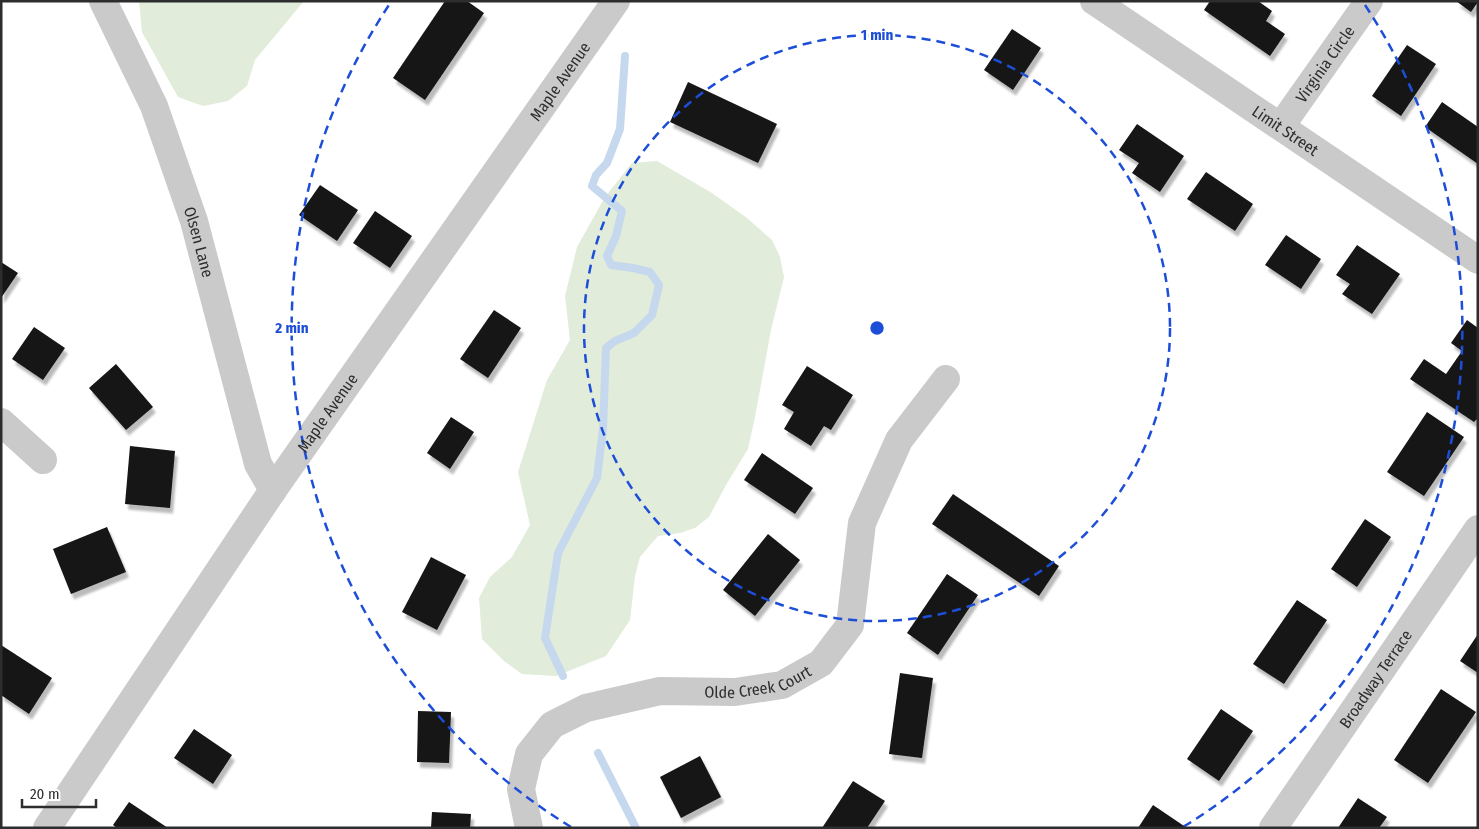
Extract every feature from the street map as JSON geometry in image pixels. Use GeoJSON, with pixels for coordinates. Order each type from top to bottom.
{"type":"FeatureCollection","features":[{"type":"Feature","properties":{"kind":"street","name":"Olsen Lane"},"geometry":{"type":"LineString","coordinates":[[103,1],[154,106],[194,221],[258,464],[273,490]]}},
{"type":"Feature","properties":{"kind":"street","name":"Maple Avenue"},"geometry":{"type":"LineString","coordinates":[[47,828],[273,490],[616,1]]}},
{"type":"Feature","properties":{"kind":"street","name":"Limit Street"},"geometry":{"type":"LineString","coordinates":[[1094,1],[1478,260]]}},
{"type":"Feature","properties":{"kind":"street","name":"Virginia Circle"},"geometry":{"type":"LineString","coordinates":[[1281,126],[1369,1]]}},
{"type":"Feature","properties":{"kind":"street","name":"Olde Creek Court"},"geometry":{"type":"LineString","coordinates":[[529,828],[521,788],[529,754],[552,725],[586,708],[660,691],[735,692],[782,685],[821,662],[850,625],[862,523],[898,440],[946,379]]}},
{"type":"Feature","properties":{"kind":"street"},"geometry":{"type":"LineString","coordinates":[[1,422],[43,460]]}},
{"type":"Feature","properties":{"kind":"street","name":"Broadway Terrace"},"geometry":{"type":"LineString","coordinates":[[1272,828],[1478,529]]}},
{"type":"Feature","properties":{"kind":"green space"},"geometry":{"type":"Polygon","coordinates":[[[139,1],[304,1],[255,60],[247,86],[228,101],[203,106],[178,97],[142,32],[139,1]]]}},
{"type":"Feature","properties":{"kind":"green space"},"geometry":{"type":"Polygon","coordinates":[[[657,161],[712,193],[747,218],[772,240],[780,257],[784,277],[771,330],[748,449],[709,517],[695,528],[680,533],[658,536],[640,557],[635,576],[630,620],[606,656],[556,676],[522,674],[504,661],[482,639],[479,598],[490,577],[512,557],[530,525],[518,472],[547,380],[570,340],[565,296],[577,247],[605,197],[632,163],[657,161]]]}},
{"type":"Feature","properties":{"kind":"building"},"geometry":{"type":"Polygon","coordinates":[[[445,1],[467,1],[484,13],[425,100],[393,78],[445,1]]]}},
{"type":"Feature","properties":{"kind":"building"},"geometry":{"type":"Polygon","coordinates":[[[1210,1],[1258,1],[1272,11],[1266,21],[1285,34],[1270,56],[1204,10],[1210,1]]]}},
{"type":"Feature","properties":{"kind":"building"},"geometry":{"type":"Polygon","coordinates":[[[1456,1],[1478,1],[1478,2],[1471,12],[1456,1]]]}},
{"type":"Feature","properties":{"kind":"building"},"geometry":{"type":"Polygon","coordinates":[[[1012,29],[1041,48],[1013,90],[984,70],[1012,29]]]}},
{"type":"Feature","properties":{"kind":"building"},"geometry":{"type":"Polygon","coordinates":[[[1407,45],[1436,64],[1401,116],[1372,96],[1407,45]]]}},
{"type":"Feature","properties":{"kind":"building"},"geometry":{"type":"Polygon","coordinates":[[[688,82],[777,124],[758,163],[670,122],[688,82]]]}},
{"type":"Feature","properties":{"kind":"building"},"geometry":{"type":"Polygon","coordinates":[[[1442,102],[1478,127],[1478,164],[1425,127],[1442,102]]]}},
{"type":"Feature","properties":{"kind":"building"},"geometry":{"type":"Polygon","coordinates":[[[1137,124],[1184,156],[1160,192],[1132,173],[1139,163],[1119,150],[1137,124]]]}},
{"type":"Feature","properties":{"kind":"building"},"geometry":{"type":"Polygon","coordinates":[[[1206,172],[1253,204],[1235,231],[1187,199],[1206,172]]]}},
{"type":"Feature","properties":{"kind":"building"},"geometry":{"type":"Polygon","coordinates":[[[320,185],[358,210],[337,241],[299,215],[320,185]]]}},
{"type":"Feature","properties":{"kind":"building"},"geometry":{"type":"Polygon","coordinates":[[[375,211],[412,236],[390,268],[353,243],[375,211]]]}},
{"type":"Feature","properties":{"kind":"building"},"geometry":{"type":"Polygon","coordinates":[[[1286,235],[1321,259],[1301,289],[1265,265],[1286,235]]]}},
{"type":"Feature","properties":{"kind":"building"},"geometry":{"type":"Polygon","coordinates":[[[1357,245],[1400,274],[1372,314],[1342,294],[1350,284],[1336,275],[1357,245]]]}},
{"type":"Feature","properties":{"kind":"building"},"geometry":{"type":"Polygon","coordinates":[[[1,262],[18,273],[1,298],[1,262]]]}},
{"type":"Feature","properties":{"kind":"building"},"geometry":{"type":"Polygon","coordinates":[[[494,310],[521,328],[488,378],[460,359],[494,310]]]}},
{"type":"Feature","properties":{"kind":"building"},"geometry":{"type":"Polygon","coordinates":[[[1467,320],[1478,328],[1478,418],[1474,422],[1410,379],[1424,359],[1446,374],[1462,351],[1451,343],[1467,320]]]}},
{"type":"Feature","properties":{"kind":"building"},"geometry":{"type":"Polygon","coordinates":[[[34,327],[65,348],[43,380],[12,359],[34,327]]]}},
{"type":"Feature","properties":{"kind":"building"},"geometry":{"type":"Polygon","coordinates":[[[116,364],[153,407],[126,430],[89,388],[116,364]]]}},
{"type":"Feature","properties":{"kind":"building"},"geometry":{"type":"Polygon","coordinates":[[[807,366],[853,395],[831,430],[824,426],[811,446],[784,429],[794,412],[782,405],[807,366]]]}},
{"type":"Feature","properties":{"kind":"building"},"geometry":{"type":"Polygon","coordinates":[[[1427,412],[1464,437],[1424,496],[1387,472],[1427,412]]]}},
{"type":"Feature","properties":{"kind":"building"},"geometry":{"type":"Polygon","coordinates":[[[451,417],[474,432],[450,469],[427,453],[451,417]]]}},
{"type":"Feature","properties":{"kind":"building"},"geometry":{"type":"Polygon","coordinates":[[[130,446],[175,451],[170,508],[125,504],[130,446]]]}},
{"type":"Feature","properties":{"kind":"building"},"geometry":{"type":"Polygon","coordinates":[[[762,453],[813,488],[795,514],[744,480],[762,453]]]}},
{"type":"Feature","properties":{"kind":"building"},"geometry":{"type":"Polygon","coordinates":[[[953,494],[1059,566],[1039,596],[932,524],[953,494]]]}},
{"type":"Feature","properties":{"kind":"building"},"geometry":{"type":"Polygon","coordinates":[[[1365,519],[1391,537],[1357,587],[1331,569],[1365,519]]]}},
{"type":"Feature","properties":{"kind":"building"},"geometry":{"type":"Polygon","coordinates":[[[107,527],[126,572],[71,594],[53,549],[107,527]]]}},
{"type":"Feature","properties":{"kind":"building"},"geometry":{"type":"Polygon","coordinates":[[[768,534],[800,560],[755,616],[723,590],[768,534]]]}},
{"type":"Feature","properties":{"kind":"building"},"geometry":{"type":"Polygon","coordinates":[[[431,557],[466,575],[437,630],[402,612],[431,557]]]}},
{"type":"Feature","properties":{"kind":"building"},"geometry":{"type":"Polygon","coordinates":[[[947,574],[978,595],[938,655],[907,633],[947,574]]]}},
{"type":"Feature","properties":{"kind":"building"},"geometry":{"type":"Polygon","coordinates":[[[1297,600],[1327,620],[1284,684],[1253,664],[1297,600]]]}},
{"type":"Feature","properties":{"kind":"building"},"geometry":{"type":"Polygon","coordinates":[[[1478,634],[1478,673],[1460,661],[1478,634]]]}},
{"type":"Feature","properties":{"kind":"building"},"geometry":{"type":"Polygon","coordinates":[[[1,645],[52,678],[29,714],[1,695],[1,645]]]}},
{"type":"Feature","properties":{"kind":"building"},"geometry":{"type":"Polygon","coordinates":[[[900,673],[933,678],[922,758],[889,754],[900,673]]]}},
{"type":"Feature","properties":{"kind":"building"},"geometry":{"type":"Polygon","coordinates":[[[1441,689],[1476,712],[1428,783],[1394,760],[1441,689]]]}},
{"type":"Feature","properties":{"kind":"building"},"geometry":{"type":"Polygon","coordinates":[[[1221,709],[1253,731],[1219,781],[1187,759],[1221,709]]]}},
{"type":"Feature","properties":{"kind":"building"},"geometry":{"type":"Polygon","coordinates":[[[418,711],[451,712],[449,763],[417,762],[418,711]]]}},
{"type":"Feature","properties":{"kind":"building"},"geometry":{"type":"Polygon","coordinates":[[[194,729],[232,755],[213,784],[174,758],[194,729]]]}},
{"type":"Feature","properties":{"kind":"building"},"geometry":{"type":"Polygon","coordinates":[[[700,756],[721,797],[681,818],[660,777],[700,756]]]}},
{"type":"Feature","properties":{"kind":"building"},"geometry":{"type":"Polygon","coordinates":[[[853,781],[885,801],[867,828],[822,828],[853,781]]]}},
{"type":"Feature","properties":{"kind":"building"},"geometry":{"type":"Polygon","coordinates":[[[1358,798],[1387,817],[1379,828],[1338,828],[1358,798]]]}},
{"type":"Feature","properties":{"kind":"building"},"geometry":{"type":"Polygon","coordinates":[[[129,802],[168,828],[117,828],[113,825],[129,802]]]}},
{"type":"Feature","properties":{"kind":"building"},"geometry":{"type":"Polygon","coordinates":[[[1153,805],[1187,828],[1138,828],[1153,805]]]}},
{"type":"Feature","properties":{"kind":"building"},"geometry":{"type":"Polygon","coordinates":[[[432,812],[471,814],[470,828],[431,828],[432,812]]]}},
{"type":"Feature","properties":{"kind":"waterway"},"geometry":{"type":"LineString","coordinates":[[563,676],[545,638],[558,553],[597,478],[603,429],[606,348],[615,341],[634,333],[652,315],[659,285],[650,272],[611,265],[607,256],[616,236],[622,211],[592,186],[596,175],[607,163],[620,129],[625,56]]}},
{"type":"Feature","properties":{"kind":"waterway"},"geometry":{"type":"LineString","coordinates":[[598,753],[636,828]]}}]}
